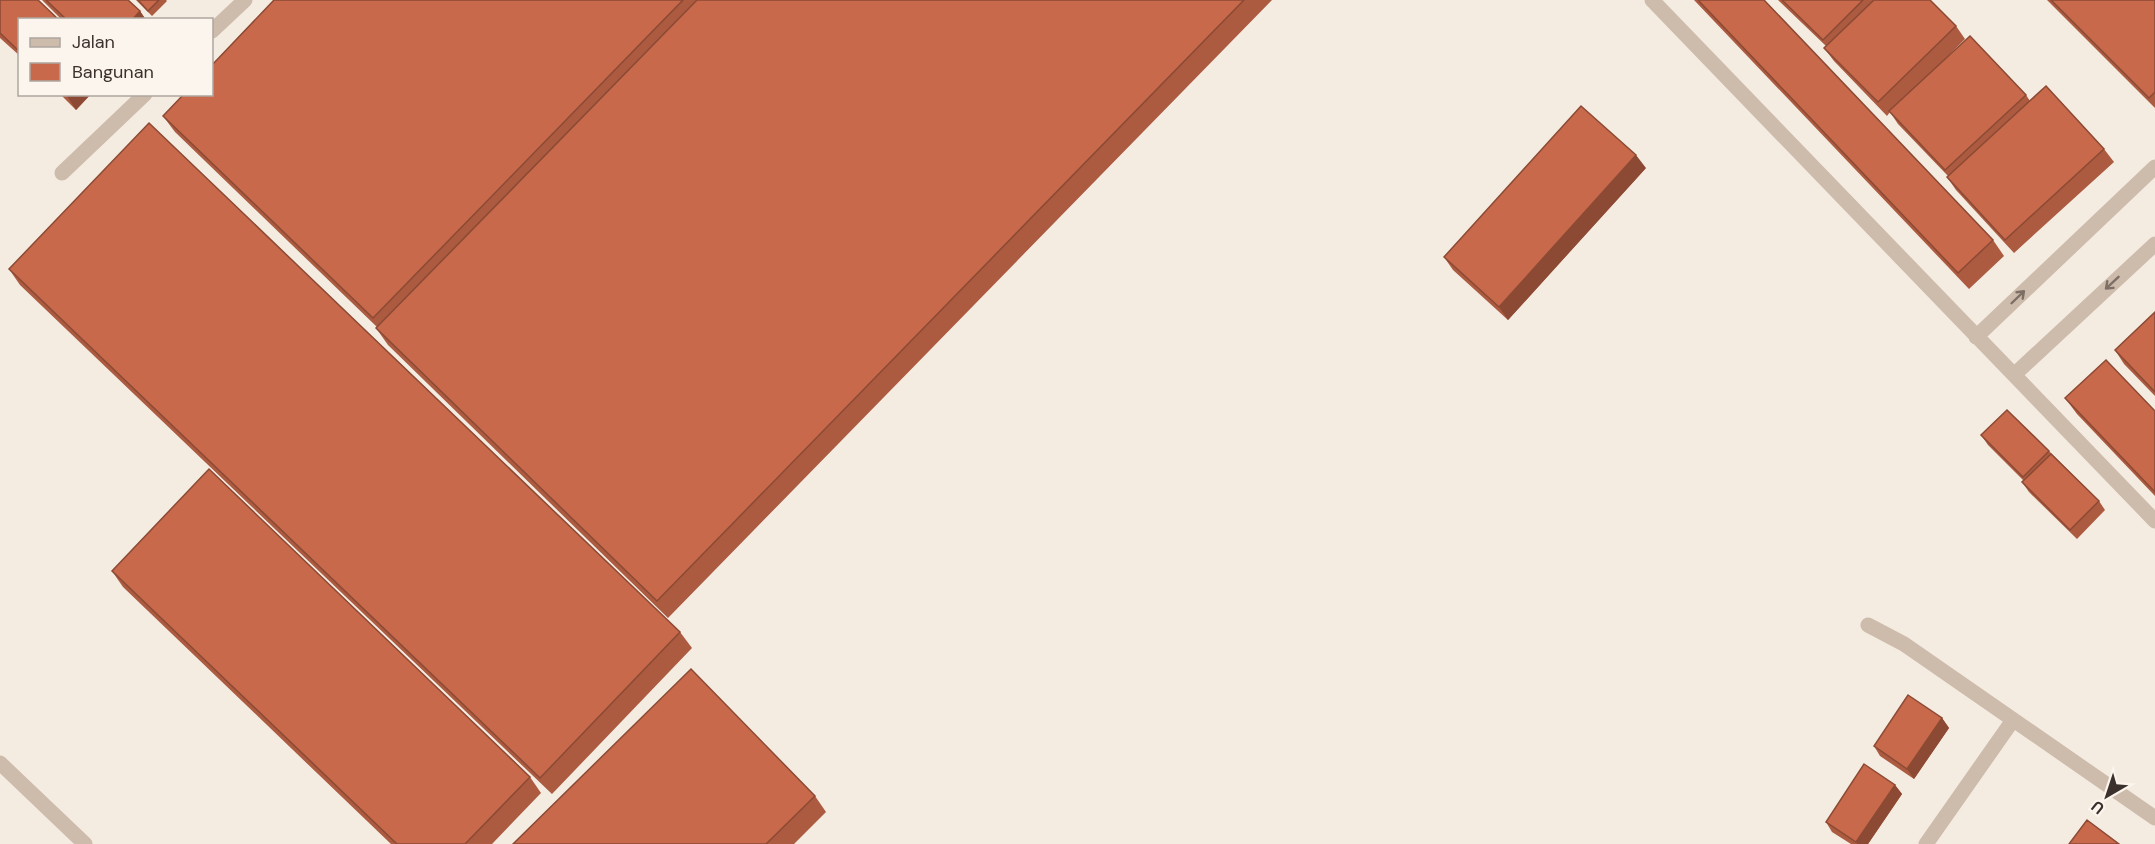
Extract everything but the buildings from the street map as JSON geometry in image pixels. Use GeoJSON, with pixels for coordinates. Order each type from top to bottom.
{"type":"FeatureCollection","features":[{"type":"Feature","properties":{"kind":"street"},"geometry":{"type":"LineString","coordinates":[[213,31],[245,0]]}},
{"type":"Feature","properties":{"kind":"street"},"geometry":{"type":"LineString","coordinates":[[1652,0],[2155,521]]}},
{"type":"Feature","properties":{"kind":"street"},"geometry":{"type":"LineString","coordinates":[[62,173],[143,96]]}},
{"type":"Feature","properties":{"kind":"street"},"geometry":{"type":"LineString","coordinates":[[1976,337],[2155,167]]}},
{"type":"Feature","properties":{"kind":"street"},"geometry":{"type":"LineString","coordinates":[[2015,374],[2155,244]]}},
{"type":"Feature","properties":{"kind":"street"},"geometry":{"type":"LineString","coordinates":[[1868,625],[1904,644],[2155,818]]}},
{"type":"Feature","properties":{"kind":"street"},"geometry":{"type":"LineString","coordinates":[[1926,844],[2013,720]]}},
{"type":"Feature","properties":{"kind":"street"},"geometry":{"type":"LineString","coordinates":[[0,763],[85,844]]}}]}
